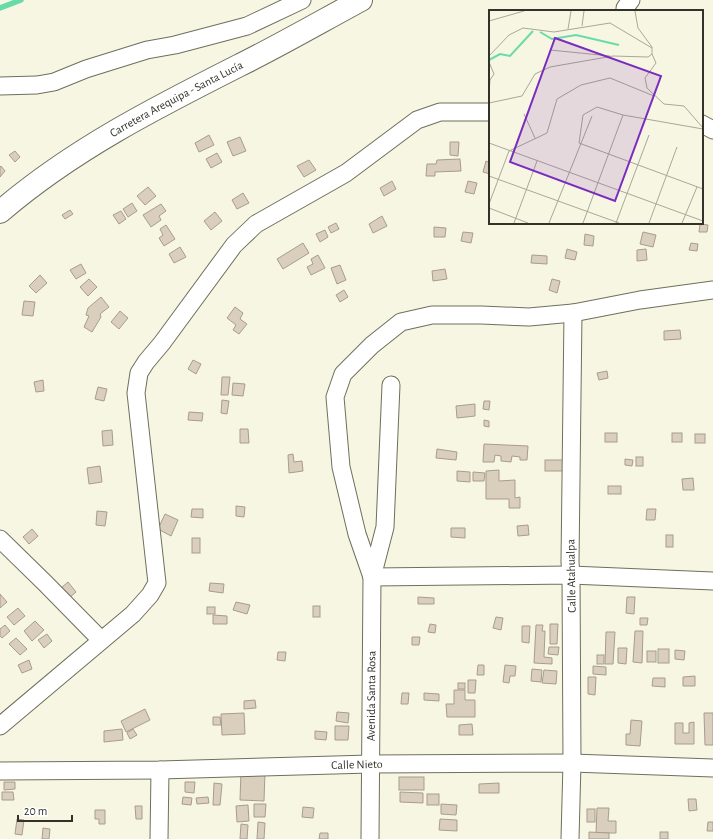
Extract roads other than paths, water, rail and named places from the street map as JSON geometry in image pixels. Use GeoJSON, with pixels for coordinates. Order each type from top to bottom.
{"type":"FeatureCollection","features":[{"type":"Feature","properties":{"kind":"main road","name":"Carretera Arequipa - Santa Lucía"},"geometry":{"type":"LineString","coordinates":[[0,212],[35,184],[86,148],[161,105],[278,45],[361,0]]}},
{"type":"Feature","properties":{"kind":"street"},"geometry":{"type":"LineString","coordinates":[[0,86],[37,85],[54,82],[86,69],[147,50],[247,26],[302,0]]}},
{"type":"Feature","properties":{"kind":"street"},"geometry":{"type":"LineString","coordinates":[[625,10],[631,0]]}},
{"type":"Feature","properties":{"kind":"street"},"geometry":{"type":"LineString","coordinates":[[0,726],[133,614],[150,595],[157,583],[136,393],[139,373],[234,245],[256,224],[346,173],[417,120],[440,112],[489,112]]}},
{"type":"Feature","properties":{"kind":"street"},"geometry":{"type":"LineString","coordinates":[[703,125],[713,130]]}},
{"type":"Feature","properties":{"kind":"street"},"geometry":{"type":"LineString","coordinates":[[703,129],[713,130]]}},
{"type":"Feature","properties":{"kind":"street"},"geometry":{"type":"LineString","coordinates":[[372,577],[358,534],[342,467],[335,397],[343,374],[372,345],[401,322],[432,314],[529,317],[573,313],[640,300],[713,290]]}},
{"type":"Feature","properties":{"kind":"street","name":"Calle Atahualpa"},"geometry":{"type":"LineString","coordinates":[[570,839],[572,763],[570,562],[573,313]]}},
{"type":"Feature","properties":{"kind":"street"},"geometry":{"type":"LineString","coordinates":[[372,577],[385,527],[391,385]]}},
{"type":"Feature","properties":{"kind":"street"},"geometry":{"type":"LineString","coordinates":[[0,539],[101,640]]}},
{"type":"Feature","properties":{"kind":"street"},"geometry":{"type":"LineString","coordinates":[[372,577],[571,575],[713,582]]}},
{"type":"Feature","properties":{"kind":"street","name":"Avenida Santa Rosa"},"geometry":{"type":"LineString","coordinates":[[370,839],[372,577]]}},
{"type":"Feature","properties":{"kind":"street","name":"Calle Nieto"},"geometry":{"type":"LineString","coordinates":[[0,772],[160,770],[370,764],[572,763],[713,768]]}},
{"type":"Feature","properties":{"kind":"street"},"geometry":{"type":"LineString","coordinates":[[159,839],[160,770]]}},
{"type":"Feature","properties":{"kind":"waterway"},"geometry":{"type":"LineString","coordinates":[[0,8],[21,0]]}}]}
